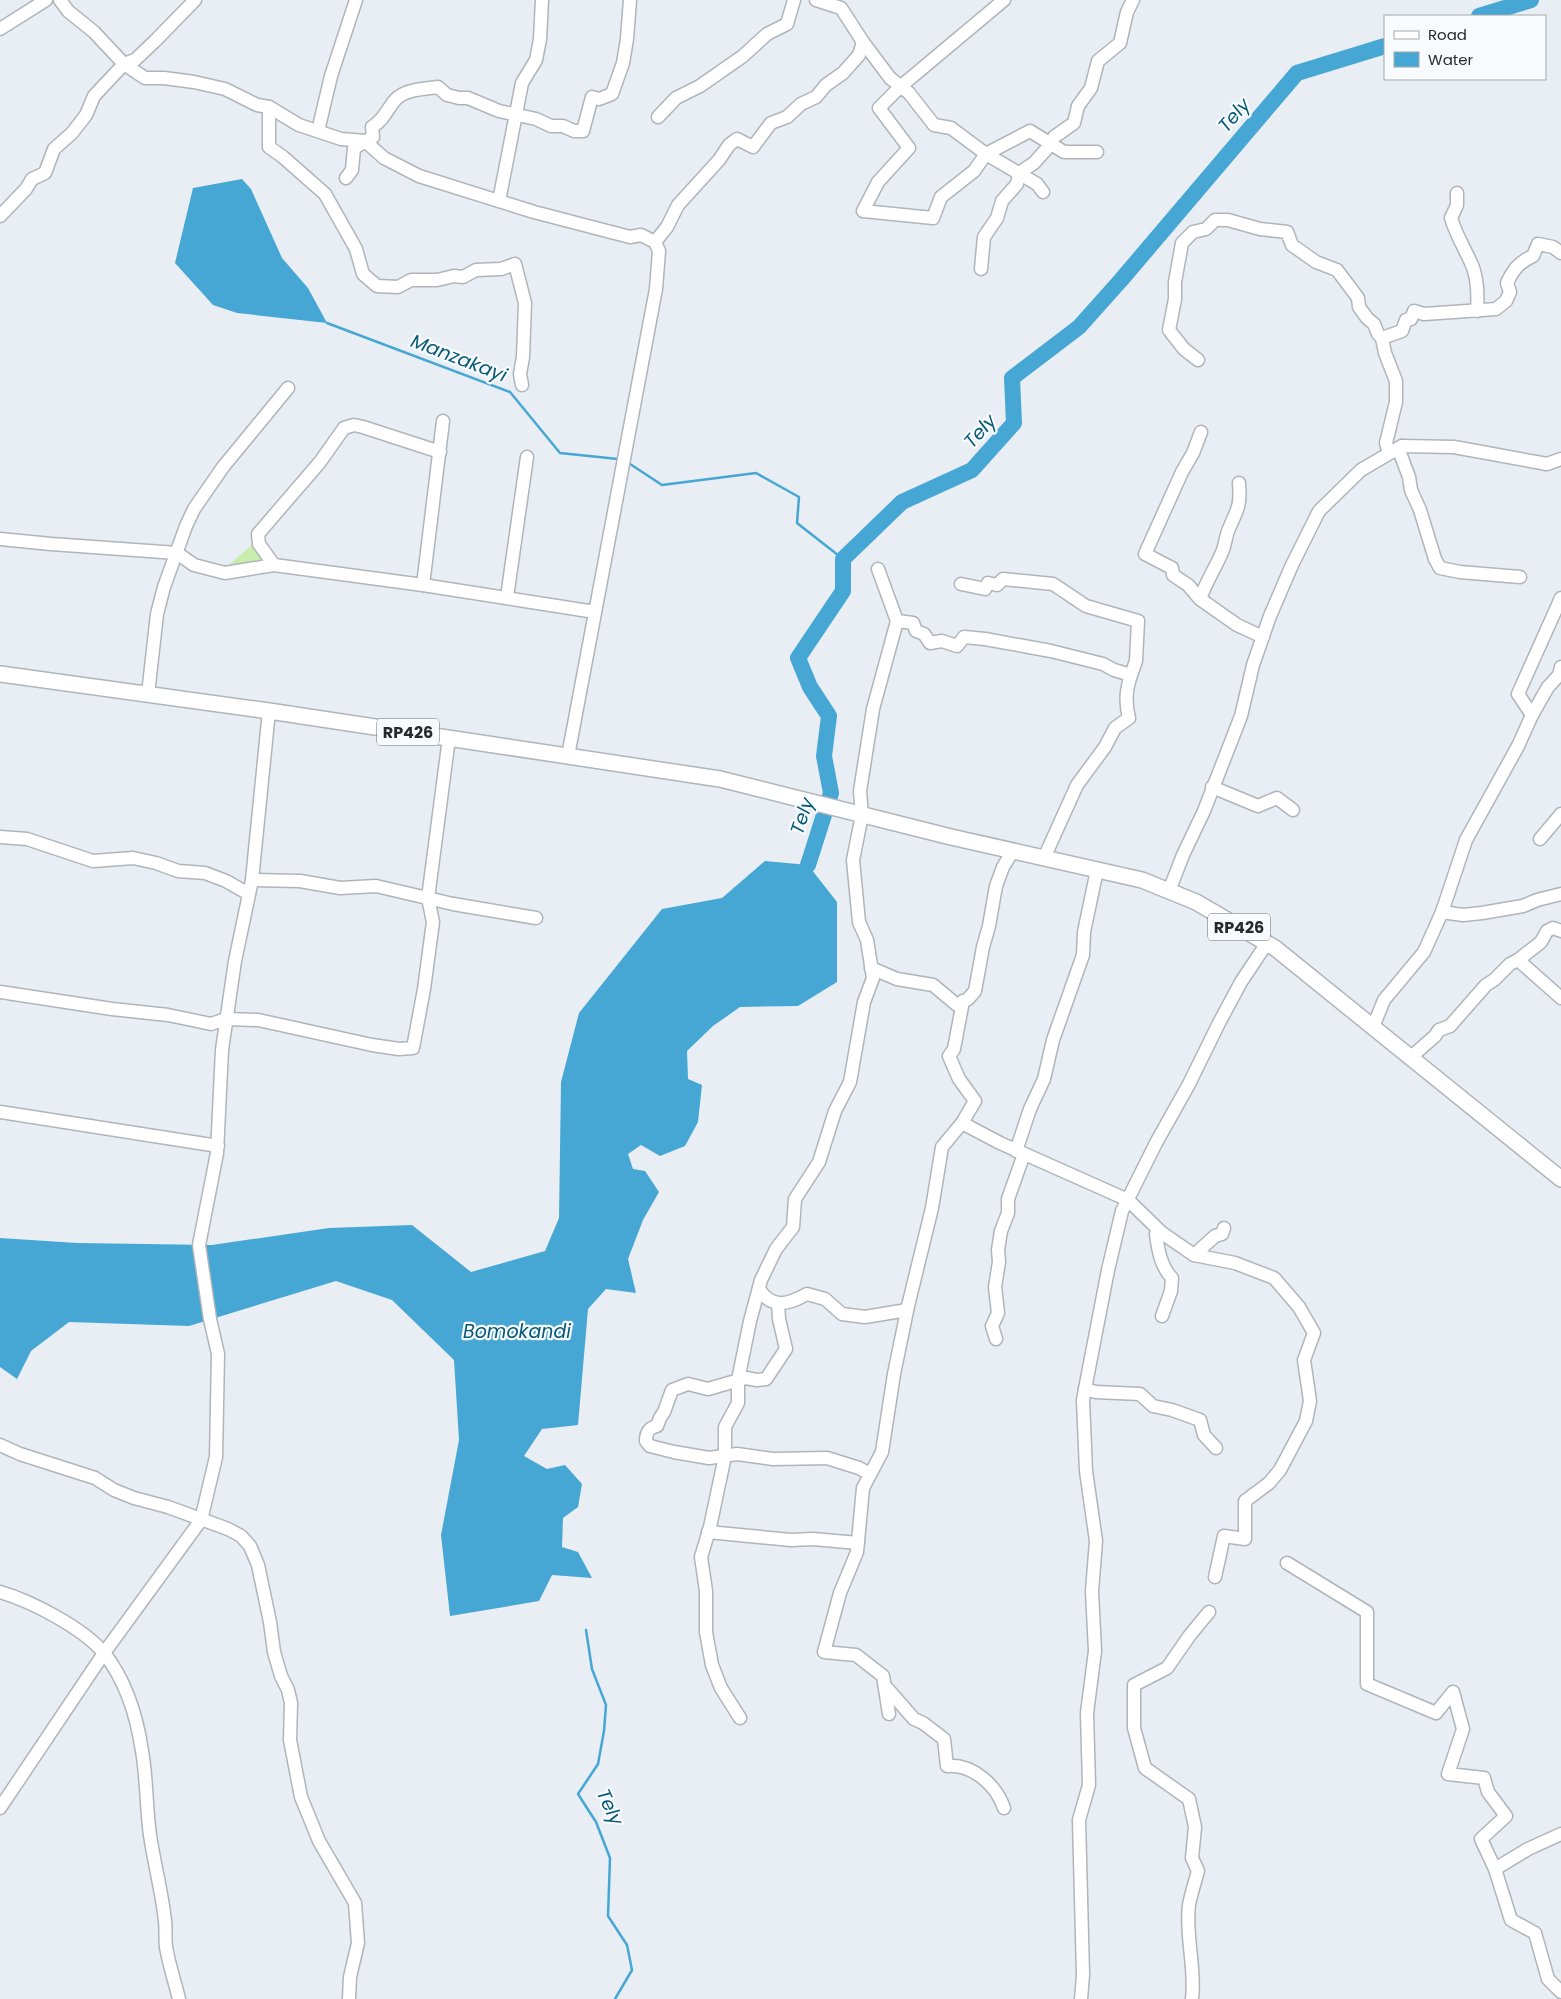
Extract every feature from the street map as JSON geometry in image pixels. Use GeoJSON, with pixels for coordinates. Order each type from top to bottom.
{"type":"FeatureCollection","features":[{"type":"Feature","properties":{"kind":"main road","name":"RP426"},"geometry":{"type":"LineString","coordinates":[[0,674],[269,711],[720,779],[1013,851],[1142,880],[1196,902],[1276,948],[1561,1179]]}},
{"type":"Feature","properties":{"kind":"street"},"geometry":{"type":"LineString","coordinates":[[0,29],[46,0]]}},
{"type":"Feature","properties":{"kind":"street"},"geometry":{"type":"LineString","coordinates":[[60,0],[68,11],[94,32],[124,64],[145,78],[164,78],[194,82],[225,89],[257,105],[269,106],[299,125],[341,138],[365,141],[384,158],[419,176],[598,230],[630,237],[641,235],[655,242],[659,251],[659,272],[568,756]]}},
{"type":"Feature","properties":{"kind":"street"},"geometry":{"type":"LineString","coordinates":[[0,216],[26,189],[32,179],[45,173],[54,149],[72,133],[86,115],[94,96],[124,64],[135,60],[195,0]]}},
{"type":"Feature","properties":{"kind":"street"},"geometry":{"type":"LineString","coordinates":[[318,131],[331,76],[356,0]]}},
{"type":"Feature","properties":{"kind":"street"},"geometry":{"type":"LineString","coordinates":[[499,201],[522,83],[536,60],[540,39],[542,0]]}},
{"type":"Feature","properties":{"kind":"street"},"geometry":{"type":"LineString","coordinates":[[346,178],[352,170],[354,148],[373,137],[372,127],[381,122],[397,98],[410,92],[438,87],[447,94],[459,98],[468,98],[482,105],[536,119],[551,126],[563,126],[574,131],[583,131],[592,97],[599,99],[612,94],[623,63],[630,0]]}},
{"type":"Feature","properties":{"kind":"street"},"geometry":{"type":"LineString","coordinates":[[658,117],[676,98],[700,86],[744,56],[767,34],[786,24],[794,0]]}},
{"type":"Feature","properties":{"kind":"street"},"geometry":{"type":"LineString","coordinates":[[818,0],[841,8],[890,78],[909,93],[934,125],[951,128],[986,154],[1037,184],[1043,192]]}},
{"type":"Feature","properties":{"kind":"street"},"geometry":{"type":"LineString","coordinates":[[1004,0],[900,86],[879,108],[909,148],[878,182],[863,211],[933,218],[941,197],[974,171],[986,154],[1030,131],[1064,152],[1097,152]]}},
{"type":"Feature","properties":{"kind":"street"},"geometry":{"type":"LineString","coordinates":[[980,269],[984,237],[997,218],[1002,201],[1017,184],[1019,173],[1034,162],[1051,144],[1054,137],[1074,123],[1078,106],[1091,88],[1098,61],[1120,43],[1127,12],[1133,0]]}},
{"type":"Feature","properties":{"kind":"street"},"geometry":{"type":"LineString","coordinates":[[655,242],[668,227],[678,205],[719,160],[729,145],[737,140],[753,147],[771,123],[787,117],[801,104],[816,97],[826,85],[843,73],[859,55],[863,42]]}},
{"type":"Feature","properties":{"kind":"street"},"geometry":{"type":"LineString","coordinates":[[269,106],[269,147],[325,194],[356,249],[363,274],[378,286],[398,287],[411,280],[438,280],[454,276],[464,277],[476,270],[501,269],[515,264],[525,302],[520,374],[522,385]]}},
{"type":"Feature","properties":{"kind":"street"},"geometry":{"type":"LineString","coordinates":[[1457,193],[1457,205],[1451,218],[1455,233],[1472,266],[1477,286],[1477,311]]}},
{"type":"Feature","properties":{"kind":"street"},"geometry":{"type":"LineString","coordinates":[[1198,360],[1184,349],[1169,330],[1182,243],[1193,232],[1206,229],[1215,220],[1228,220],[1260,229],[1287,232],[1292,245],[1316,262],[1337,270],[1358,298],[1359,307],[1366,318],[1374,324],[1382,338],[1385,353],[1396,380],[1396,402],[1386,443],[1389,454]]}},
{"type":"Feature","properties":{"kind":"street"},"geometry":{"type":"LineString","coordinates":[[1382,338],[1402,331],[1406,320],[1411,319],[1414,311],[1424,314],[1496,309],[1506,301],[1510,292],[1507,283],[1513,270],[1523,260],[1533,256],[1538,244],[1553,247],[1561,253]]}},
{"type":"Feature","properties":{"kind":"street"},"geometry":{"type":"LineString","coordinates":[[148,694],[157,614],[164,587],[186,526],[194,510],[223,466],[288,388]]}},
{"type":"Feature","properties":{"kind":"street"},"geometry":{"type":"LineString","coordinates":[[423,584],[443,421]]}},
{"type":"Feature","properties":{"kind":"street"},"geometry":{"type":"LineString","coordinates":[[274,564],[259,544],[258,534],[320,462],[344,428],[354,425],[363,427],[440,452]]}},
{"type":"Feature","properties":{"kind":"street"},"geometry":{"type":"LineString","coordinates":[[1201,432],[1193,454],[1182,472],[1145,554],[1172,568],[1173,575],[1188,585],[1200,599],[1237,625],[1263,637]]}},
{"type":"Feature","properties":{"kind":"street"},"geometry":{"type":"LineString","coordinates":[[1402,446],[1400,454],[1409,477],[1411,490],[1420,510],[1435,559],[1440,568],[1460,572],[1520,577]]}},
{"type":"Feature","properties":{"kind":"street"},"geometry":{"type":"LineString","coordinates":[[1169,891],[1241,716],[1253,664],[1263,637],[1292,565],[1320,511],[1361,470],[1402,446],[1454,448],[1547,464],[1561,459]]}},
{"type":"Feature","properties":{"kind":"street"},"geometry":{"type":"LineString","coordinates":[[507,597],[527,457]]}},
{"type":"Feature","properties":{"kind":"street"},"geometry":{"type":"LineString","coordinates":[[1200,599],[1206,582],[1224,548],[1228,531],[1237,516],[1240,499],[1239,483]]}},
{"type":"Feature","properties":{"kind":"street"},"geometry":{"type":"LineString","coordinates":[[0,538],[51,544],[178,552],[194,565],[225,573],[274,564],[423,584],[595,612]]}},
{"type":"Feature","properties":{"kind":"street"},"geometry":{"type":"LineString","coordinates":[[740,1718],[718,1680],[712,1665],[706,1632],[706,1591],[701,1557],[726,1456],[725,1427],[738,1403],[738,1380],[758,1289],[776,1249],[793,1227],[795,1199],[819,1162],[836,1111],[850,1082],[864,1002],[873,978],[867,940],[859,922],[853,860],[855,812],[873,709],[897,621],[878,569]]}},
{"type":"Feature","properties":{"kind":"street"},"geometry":{"type":"LineString","coordinates":[[961,584],[985,589],[988,583],[997,585],[1003,579],[1053,584],[1086,606],[1138,620],[1136,661],[1127,687],[1126,704],[1128,718],[1115,728],[1077,786],[1044,858]]}},
{"type":"Feature","properties":{"kind":"street"},"geometry":{"type":"LineString","coordinates":[[1532,716],[1518,694],[1561,598]]}},
{"type":"Feature","properties":{"kind":"street"},"geometry":{"type":"LineString","coordinates":[[897,621],[913,624],[916,631],[924,634],[930,643],[942,641],[957,646],[964,638],[986,639],[1051,651],[1103,664],[1131,675]]}},
{"type":"Feature","properties":{"kind":"street"},"geometry":{"type":"LineString","coordinates":[[1373,1027],[1384,1000],[1424,952],[1442,912],[1466,840],[1518,746],[1532,716],[1548,687],[1559,674],[1561,667]]}},
{"type":"Feature","properties":{"kind":"street"},"geometry":{"type":"LineString","coordinates":[[0,1808],[104,1653],[201,1520],[216,1457],[218,1354],[210,1320],[199,1245],[218,1146],[222,1050],[235,960],[252,880],[269,711]]}},
{"type":"Feature","properties":{"kind":"street"},"geometry":{"type":"LineString","coordinates":[[0,992],[112,1010],[168,1015],[211,1024],[226,1019],[258,1020],[372,1045],[399,1049],[413,1048],[433,922],[428,898],[449,738]]}},
{"type":"Feature","properties":{"kind":"street"},"geometry":{"type":"LineString","coordinates":[[1212,788],[1225,791],[1258,806],[1277,798],[1293,810]]}},
{"type":"Feature","properties":{"kind":"street"},"geometry":{"type":"LineString","coordinates":[[1540,839],[1561,814]]}},
{"type":"Feature","properties":{"kind":"street"},"geometry":{"type":"LineString","coordinates":[[0,837],[27,839],[93,861],[133,858],[156,863],[178,871],[205,873],[226,881],[249,894]]}},
{"type":"Feature","properties":{"kind":"street"},"geometry":{"type":"LineString","coordinates":[[871,968],[897,979],[933,985],[957,1004],[968,999],[975,991],[983,947],[990,926],[996,886],[1003,867],[1013,851]]}},
{"type":"Feature","properties":{"kind":"street"},"geometry":{"type":"LineString","coordinates":[[996,1339],[992,1326],[998,1312],[995,1287],[1001,1231],[1008,1213],[1008,1199],[1030,1109],[1044,1079],[1052,1040],[1083,955],[1084,932],[1097,870]]}},
{"type":"Feature","properties":{"kind":"street"},"geometry":{"type":"LineString","coordinates":[[252,880],[300,881],[340,888],[376,886],[428,898],[536,918]]}},
{"type":"Feature","properties":{"kind":"street"},"geometry":{"type":"LineString","coordinates":[[1442,912],[1463,916],[1523,906],[1537,900],[1561,894]]}},
{"type":"Feature","properties":{"kind":"street"},"geometry":{"type":"LineString","coordinates":[[1411,1057],[1439,1030],[1450,1026],[1486,986],[1510,964],[1541,942],[1547,931],[1553,928],[1561,931]]}},
{"type":"Feature","properties":{"kind":"street"},"geometry":{"type":"LineString","coordinates":[[1080,1999],[1084,1975],[1079,1820],[1089,1785],[1087,1713],[1095,1651],[1092,1591],[1096,1541],[1086,1472],[1085,1389],[1108,1270],[1122,1211],[1241,982],[1267,943]]}},
{"type":"Feature","properties":{"kind":"street"},"geometry":{"type":"LineString","coordinates":[[1518,960],[1561,998]]}},
{"type":"Feature","properties":{"kind":"street"},"geometry":{"type":"LineString","coordinates":[[890,1714],[883,1676],[856,1655],[824,1652],[840,1593],[857,1552],[862,1488],[882,1452],[894,1374],[907,1310],[932,1208],[942,1147],[962,1123],[975,1101],[958,1079],[949,1056],[954,1049],[963,1001]]}},
{"type":"Feature","properties":{"kind":"street"},"geometry":{"type":"LineString","coordinates":[[0,1112],[218,1146]]}},
{"type":"Feature","properties":{"kind":"street"},"geometry":{"type":"LineString","coordinates":[[962,1123],[1020,1153],[1128,1200],[1162,1233],[1194,1255],[1235,1263],[1274,1278],[1299,1307],[1314,1333],[1304,1360],[1310,1401],[1306,1421],[1280,1470],[1269,1483],[1245,1501],[1245,1539],[1224,1536],[1214,1576]]}},
{"type":"Feature","properties":{"kind":"street"},"geometry":{"type":"LineString","coordinates":[[1194,1255],[1202,1250],[1215,1236],[1222,1234],[1224,1228]]}},
{"type":"Feature","properties":{"kind":"street"},"geometry":{"type":"LineString","coordinates":[[1162,1233],[1156,1234],[1158,1246],[1165,1271],[1172,1278],[1172,1284],[1162,1316]]}},
{"type":"Feature","properties":{"kind":"street"},"geometry":{"type":"LineString","coordinates":[[758,1289],[764,1297],[783,1304],[807,1294],[826,1299],[842,1314],[865,1317],[907,1310]]}},
{"type":"Feature","properties":{"kind":"street"},"geometry":{"type":"LineString","coordinates":[[778,1303],[779,1319],[786,1349],[766,1379],[738,1380],[708,1389],[688,1384],[672,1390],[657,1426],[652,1427],[646,1433],[646,1441],[650,1446],[709,1458],[737,1454],[773,1459],[827,1458],[859,1468],[870,1474]]}},
{"type":"Feature","properties":{"kind":"street"},"geometry":{"type":"LineString","coordinates":[[1085,1389],[1140,1400],[1153,1406],[1172,1410],[1200,1420],[1204,1435],[1216,1448]]}},
{"type":"Feature","properties":{"kind":"street"},"geometry":{"type":"LineString","coordinates":[[0,1445],[20,1454],[95,1478],[114,1490],[134,1498],[168,1507],[228,1529],[241,1536],[250,1546],[258,1565],[274,1652],[291,1703],[290,1740],[301,1797],[320,1841],[355,1902],[358,1942],[352,1969],[349,1999]]}},
{"type":"Feature","properties":{"kind":"street"},"geometry":{"type":"LineString","coordinates":[[708,1532],[791,1540],[813,1539],[858,1543]]}},
{"type":"Feature","properties":{"kind":"street"},"geometry":{"type":"LineString","coordinates":[[1287,1563],[1367,1612],[1367,1684],[1436,1713],[1453,1692],[1463,1729],[1448,1774],[1484,1778],[1488,1792],[1506,1816],[1481,1840],[1496,1869],[1511,1920],[1535,1933],[1548,1979],[1561,1992]]}},
{"type":"Feature","properties":{"kind":"street"},"geometry":{"type":"LineString","coordinates":[[0,1592],[21,1598],[58,1618],[104,1653],[128,1692],[138,1725],[145,1773],[150,1834],[165,1922],[166,1947],[179,1999]]}},
{"type":"Feature","properties":{"kind":"street"},"geometry":{"type":"LineString","coordinates":[[1192,1999],[1194,1985],[1190,1956],[1189,1906],[1198,1871],[1192,1858],[1195,1827],[1190,1799],[1145,1768],[1134,1728],[1134,1685],[1167,1668],[1209,1612]]}},
{"type":"Feature","properties":{"kind":"street"},"geometry":{"type":"LineString","coordinates":[[885,1685],[914,1719],[944,1738],[946,1766],[953,1765],[965,1769],[986,1780],[999,1794],[1004,1808]]}},
{"type":"Feature","properties":{"kind":"street"},"geometry":{"type":"LineString","coordinates":[[1496,1869],[1528,1849],[1561,1834]]}},
{"type":"Feature","properties":{"kind":"green space"},"geometry":{"type":"Polygon","coordinates":[[[257,544],[266,561],[229,565],[252,545],[257,544]]]}},
{"type":"Feature","properties":{"kind":"water"},"geometry":{"type":"Polygon","coordinates":[[[242,179],[251,189],[282,258],[308,288],[327,323],[237,313],[213,305],[175,263],[193,188],[242,179]]]}},
{"type":"Feature","properties":{"kind":"water","name":"Bomokandi"},"geometry":{"type":"Polygon","coordinates":[[[765,861],[808,865],[837,902],[837,982],[798,1006],[740,1007],[713,1026],[687,1051],[688,1079],[702,1085],[698,1122],[685,1146],[660,1156],[641,1145],[628,1154],[633,1169],[645,1171],[659,1192],[643,1220],[628,1259],[636,1293],[606,1289],[588,1309],[578,1425],[542,1429],[524,1456],[547,1469],[565,1465],[582,1484],[578,1507],[563,1518],[562,1547],[578,1552],[592,1578],[552,1575],[539,1601],[450,1616],[441,1535],[459,1440],[454,1360],[392,1300],[336,1281],[189,1326],[69,1322],[31,1351],[17,1379],[0,1367],[0,1238],[77,1243],[212,1245],[329,1228],[412,1225],[471,1272],[545,1251],[559,1218],[561,1082],[579,1013],[662,909],[722,898],[765,861]]]}},
{"type":"Feature","properties":{"kind":"waterway","name":"Tely"},"geometry":{"type":"LineString","coordinates":[[1482,15],[1531,0]]}},
{"type":"Feature","properties":{"kind":"waterway","name":"Tely"},"geometry":{"type":"LineString","coordinates":[[808,865],[831,793],[824,756],[829,716],[810,687],[798,658],[843,591],[843,559],[902,502],[972,470],[1014,423],[1012,378],[1079,327],[1297,73],[1384,46]]}},
{"type":"Feature","properties":{"kind":"waterway","name":"Manzakayi"},"geometry":{"type":"LineString","coordinates":[[327,323],[510,392],[560,453],[618,459]]}},
{"type":"Feature","properties":{"kind":"waterway","name":"Manzakayi"},"geometry":{"type":"LineString","coordinates":[[627,462],[662,485],[756,473],[799,497],[797,523],[843,559]]}},
{"type":"Feature","properties":{"kind":"waterway","name":"Tely"},"geometry":{"type":"LineString","coordinates":[[586,1630],[592,1669],[606,1705],[604,1731],[598,1764],[578,1794],[596,1822],[610,1858],[608,1916],[627,1945],[632,1970],[615,1999]]}}]}
